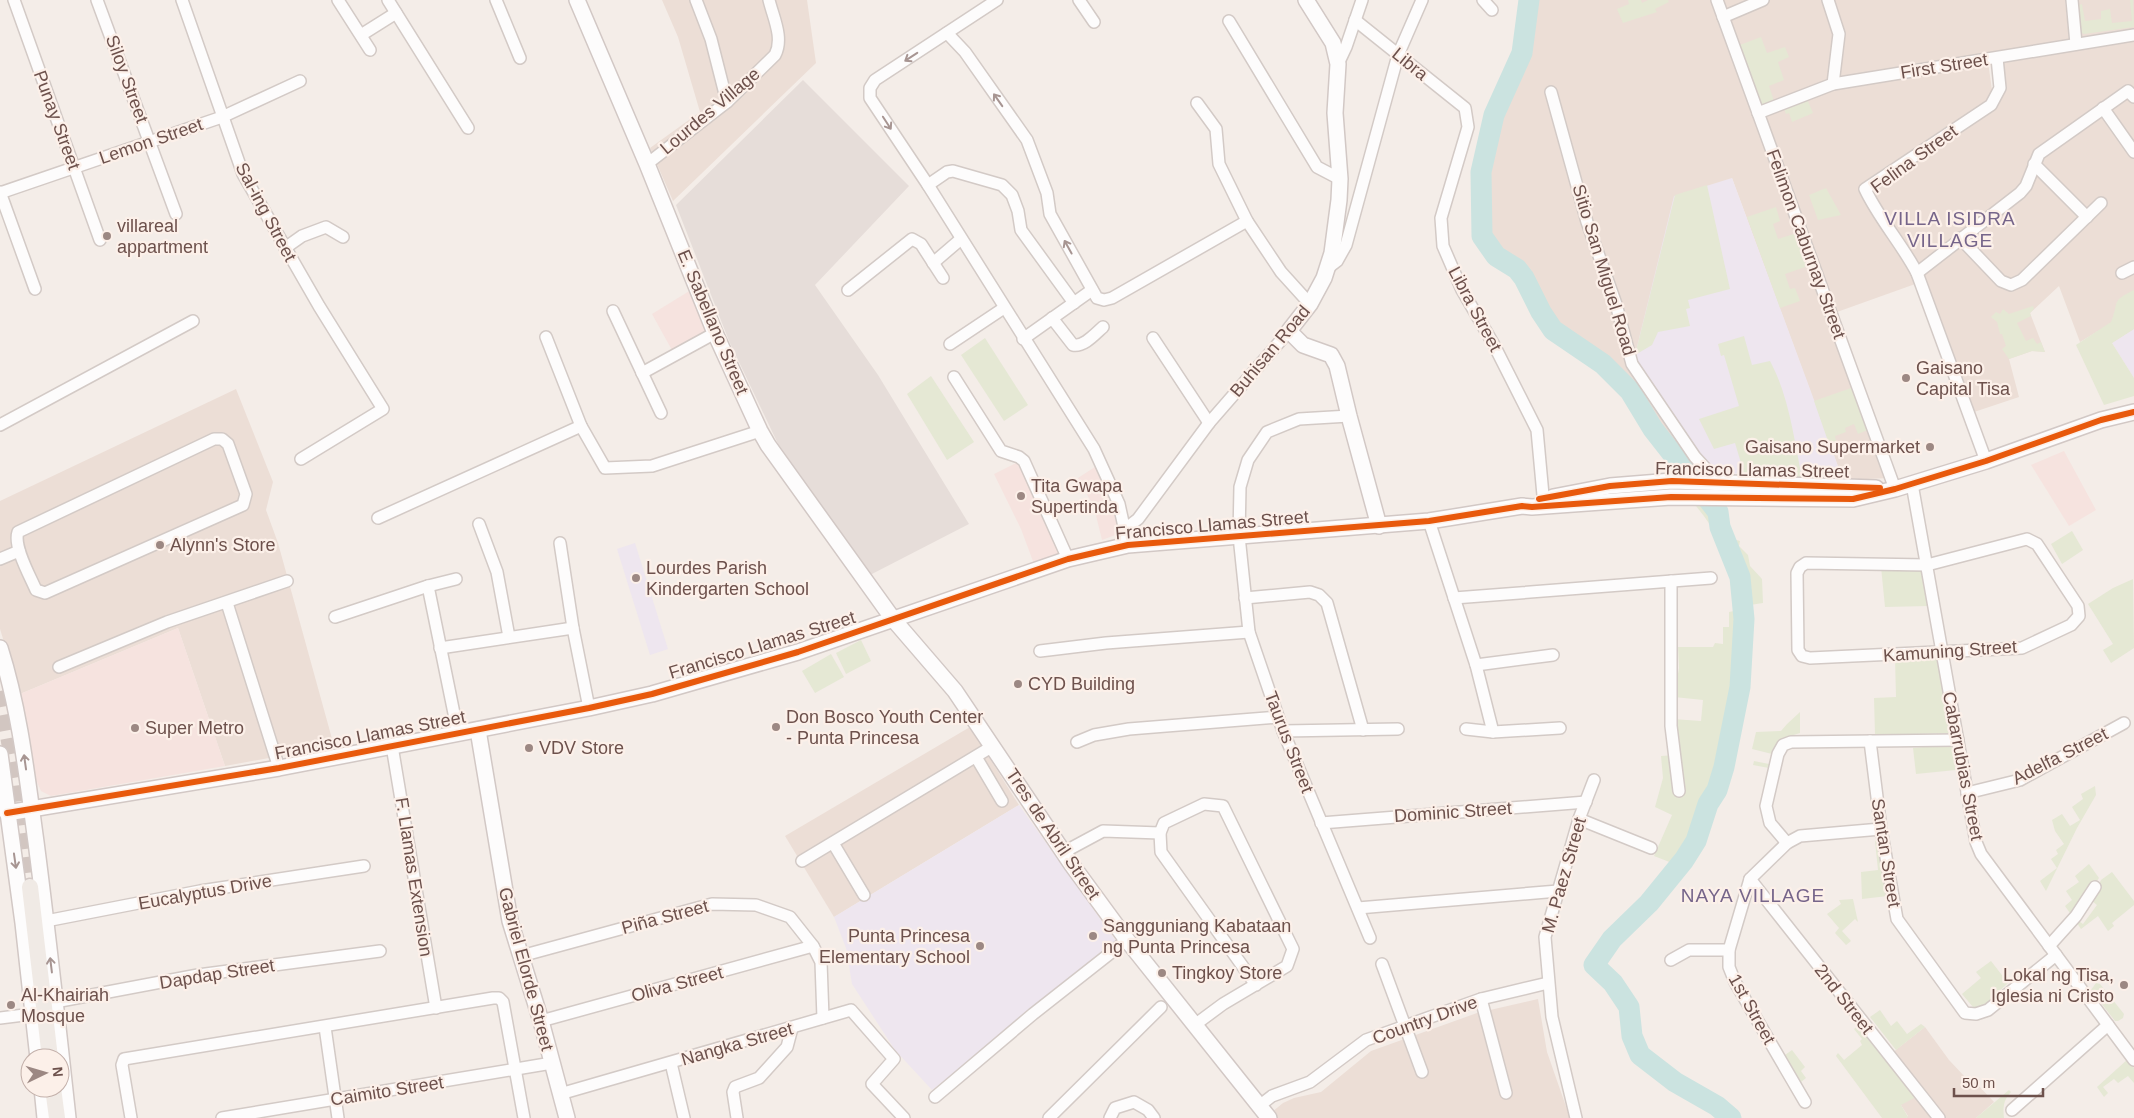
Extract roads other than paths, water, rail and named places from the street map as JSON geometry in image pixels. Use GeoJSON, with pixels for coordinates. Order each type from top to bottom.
{"type":"FeatureCollection","features":[{"type":"Feature","properties":{"kind":"main road","name":"E. Sabellano Street"},"geometry":{"type":"LineString","coordinates":[[577,0],[647,164],[715,333],[760,431],[781,464],[893,619]]}},
{"type":"Feature","properties":{"kind":"main road","name":"Buhisan Road"},"geometry":{"type":"LineString","coordinates":[[1289,331],[1310,304],[1328,268],[1335,235],[1340,179],[1335,113],[1338,64],[1333,43],[1306,0]]}},
{"type":"Feature","properties":{"kind":"main road"},"geometry":{"type":"LineString","coordinates":[[1289,331],[1303,345],[1331,355],[1337,366],[1379,526]]}},
{"type":"Feature","properties":{"kind":"main road","name":"Francisco Llamas Street"},"geometry":{"type":"LineString","coordinates":[[8,813],[279,768],[589,708],[732,672],[893,619],[1127,537],[1239,536],[1379,526],[1429,521],[1522,506],[1532,501],[1671,497],[1853,499],[1912,484],[1986,461],[2101,420],[2134,412]]}},
{"type":"Feature","properties":{"kind":"main road","name":"Francisco Llamas Street"},"geometry":{"type":"LineString","coordinates":[[1544,502],[1610,486],[1672,481],[1895,489]]}},
{"type":"Feature","properties":{"kind":"main road","name":"Tres de Abril Street"},"geometry":{"type":"LineString","coordinates":[[893,619],[955,691],[1167,1001],[1196,1024],[1269,1118]]}},
{"type":"Feature","properties":{"kind":"main road"},"geometry":{"type":"LineString","coordinates":[[0,648],[18,717],[32,810],[68,1118]]}},
{"type":"Feature","properties":{"kind":"main road","name":"Gabriel Elorde Street"},"geometry":{"type":"LineString","coordinates":[[478,730],[510,921],[541,1021],[567,1118]]}},
{"type":"Feature","properties":{"kind":"main road"},"geometry":{"type":"LineString","coordinates":[[0,754],[23,923],[37,1048]]}},
{"type":"Feature","properties":{"kind":"main road"},"geometry":{"type":"LineString","coordinates":[[30,887],[49,1048]]}},
{"type":"Feature","properties":{"kind":"main road"},"geometry":{"type":"LineString","coordinates":[[43,1098],[45,1118]]}},
{"type":"Feature","properties":{"kind":"main road"},"geometry":{"type":"LineString","coordinates":[[55,1098],[57,1118]]}},
{"type":"Feature","properties":{"kind":"street","name":"Punay Street"},"geometry":{"type":"LineString","coordinates":[[14,0],[100,240]]}},
{"type":"Feature","properties":{"kind":"street","name":"Siloy Street"},"geometry":{"type":"LineString","coordinates":[[97,0],[176,214]]}},
{"type":"Feature","properties":{"kind":"street","name":"Sal-ing Street"},"geometry":{"type":"LineString","coordinates":[[182,0],[243,174],[285,248],[383,409],[301,458]]}},
{"type":"Feature","properties":{"kind":"street"},"geometry":{"type":"LineString","coordinates":[[338,0],[370,50]]}},
{"type":"Feature","properties":{"kind":"street"},"geometry":{"type":"LineString","coordinates":[[388,0],[468,128]]}},
{"type":"Feature","properties":{"kind":"street"},"geometry":{"type":"LineString","coordinates":[[496,0],[520,58]]}},
{"type":"Feature","properties":{"kind":"street"},"geometry":{"type":"LineString","coordinates":[[696,0],[711,39],[727,102]]}},
{"type":"Feature","properties":{"kind":"street","name":"Lourdes Village"},"geometry":{"type":"LineString","coordinates":[[647,164],[727,102],[775,54],[779,40],[769,0]]}},
{"type":"Feature","properties":{"kind":"street"},"geometry":{"type":"LineString","coordinates":[[997,0],[875,80],[870,88],[870,98],[928,185],[1098,456],[1119,504],[1127,537]]}},
{"type":"Feature","properties":{"kind":"street"},"geometry":{"type":"LineString","coordinates":[[1079,0],[1094,22]]}},
{"type":"Feature","properties":{"kind":"street"},"geometry":{"type":"LineString","coordinates":[[1338,64],[1362,0]]}},
{"type":"Feature","properties":{"kind":"street"},"geometry":{"type":"LineString","coordinates":[[1328,268],[1337,261],[1346,245],[1398,55],[1422,0]]}},
{"type":"Feature","properties":{"kind":"street"},"geometry":{"type":"LineString","coordinates":[[1483,0],[1492,10]]}},
{"type":"Feature","properties":{"kind":"street","name":"Felimon Caburnay Street"},"geometry":{"type":"LineString","coordinates":[[1717,0],[1895,489]]}},
{"type":"Feature","properties":{"kind":"street"},"geometry":{"type":"LineString","coordinates":[[1723,17],[1763,0]]}},
{"type":"Feature","properties":{"kind":"street"},"geometry":{"type":"LineString","coordinates":[[1828,0],[1839,34],[1833,84]]}},
{"type":"Feature","properties":{"kind":"street"},"geometry":{"type":"LineString","coordinates":[[2072,0],[2076,44]]}},
{"type":"Feature","properties":{"kind":"street"},"geometry":{"type":"LineString","coordinates":[[361,35],[396,13]]}},
{"type":"Feature","properties":{"kind":"street","name":"Libra"},"geometry":{"type":"LineString","coordinates":[[1355,20],[1465,108]]}},
{"type":"Feature","properties":{"kind":"street"},"geometry":{"type":"LineString","coordinates":[[1229,21],[1317,167],[1340,179]]}},
{"type":"Feature","properties":{"kind":"street"},"geometry":{"type":"LineString","coordinates":[[946,32],[964,52],[1027,140],[1047,193],[1050,214],[1097,298],[1104,300],[1112,298],[1247,221]]}},
{"type":"Feature","properties":{"kind":"street","name":"First Street"},"geometry":{"type":"LineString","coordinates":[[1758,113],[1833,84],[2134,36]]}},
{"type":"Feature","properties":{"kind":"street","name":"Felina Street"},"geometry":{"type":"LineString","coordinates":[[1986,461],[1917,274],[1906,251],[1873,206],[1865,189],[1991,105],[2000,88],[1997,58]]}},
{"type":"Feature","properties":{"kind":"street","name":"Lemon Street"},"geometry":{"type":"LineString","coordinates":[[0,193],[222,117],[300,81]]}},
{"type":"Feature","properties":{"kind":"street"},"geometry":{"type":"LineString","coordinates":[[1917,274],[1960,238],[2020,193],[2026,186],[2039,154],[2128,91],[2134,96]]}},
{"type":"Feature","properties":{"kind":"street","name":"Sitio San Miguel Road"},"geometry":{"type":"LineString","coordinates":[[1551,92],[1587,222],[1616,304],[1632,364],[1715,482]]}},
{"type":"Feature","properties":{"kind":"street"},"geometry":{"type":"LineString","coordinates":[[1197,104],[1216,129],[1219,164],[1247,221],[1281,272],[1310,304]]}},
{"type":"Feature","properties":{"kind":"street","name":"Libra Street"},"geometry":{"type":"LineString","coordinates":[[1465,108],[1468,127],[1441,218],[1443,246],[1462,290],[1494,345],[1537,430],[1544,502]]}},
{"type":"Feature","properties":{"kind":"street"},"geometry":{"type":"LineString","coordinates":[[2103,108],[2134,152]]}},
{"type":"Feature","properties":{"kind":"street"},"geometry":{"type":"LineString","coordinates":[[2034,164],[2087,217]]}},
{"type":"Feature","properties":{"kind":"street"},"geometry":{"type":"LineString","coordinates":[[928,185],[947,172],[953,171],[1002,186],[1012,195],[1018,211],[1021,230],[1074,303]]}},
{"type":"Feature","properties":{"kind":"street"},"geometry":{"type":"LineString","coordinates":[[0,193],[35,289]]}},
{"type":"Feature","properties":{"kind":"street"},"geometry":{"type":"LineString","coordinates":[[1960,238],[2001,281],[2011,284],[2022,280],[2101,203]]}},
{"type":"Feature","properties":{"kind":"street"},"geometry":{"type":"LineString","coordinates":[[285,248],[302,236],[326,227],[343,238]]}},
{"type":"Feature","properties":{"kind":"street"},"geometry":{"type":"LineString","coordinates":[[848,290],[912,239],[921,244],[943,278]]}},
{"type":"Feature","properties":{"kind":"street"},"geometry":{"type":"LineString","coordinates":[[933,263],[961,239]]}},
{"type":"Feature","properties":{"kind":"street"},"geometry":{"type":"LineString","coordinates":[[2122,273],[2134,267]]}},
{"type":"Feature","properties":{"kind":"street"},"geometry":{"type":"LineString","coordinates":[[1023,339],[1092,290]]}},
{"type":"Feature","properties":{"kind":"street"},"geometry":{"type":"LineString","coordinates":[[950,344],[1004,308]]}},
{"type":"Feature","properties":{"kind":"street"},"geometry":{"type":"LineString","coordinates":[[613,311],[661,413]]}},
{"type":"Feature","properties":{"kind":"street"},"geometry":{"type":"LineString","coordinates":[[1052,318],[1073,345],[1077,346],[1103,327]]}},
{"type":"Feature","properties":{"kind":"street"},"geometry":{"type":"LineString","coordinates":[[0,425],[193,321]]}},
{"type":"Feature","properties":{"kind":"street","name":"Buhisan Road"},"geometry":{"type":"LineString","coordinates":[[1127,537],[1182,457],[1289,331]]}},
{"type":"Feature","properties":{"kind":"street"},"geometry":{"type":"LineString","coordinates":[[642,373],[715,333]]}},
{"type":"Feature","properties":{"kind":"street"},"geometry":{"type":"LineString","coordinates":[[546,336],[581,426],[605,468],[652,466],[760,431]]}},
{"type":"Feature","properties":{"kind":"street"},"geometry":{"type":"LineString","coordinates":[[1153,338],[1210,423]]}},
{"type":"Feature","properties":{"kind":"street"},"geometry":{"type":"LineString","coordinates":[[954,377],[1001,451],[1019,457],[1024,461],[1068,559]]}},
{"type":"Feature","properties":{"kind":"street","name":"Taurus Street"},"geometry":{"type":"LineString","coordinates":[[1349,416],[1299,420],[1267,432],[1248,460],[1240,487],[1239,536],[1249,632],[1283,731],[1370,938]]}},
{"type":"Feature","properties":{"kind":"street"},"geometry":{"type":"LineString","coordinates":[[378,518],[581,426]]}},
{"type":"Feature","properties":{"kind":"street"},"geometry":{"type":"LineString","coordinates":[[214,439],[222,439],[228,444],[246,494],[243,504],[45,593],[36,590],[19,551],[16,536],[18,532],[214,439]]}},
{"type":"Feature","properties":{"kind":"street","name":"Cabarrubias Street"},"geometry":{"type":"LineString","coordinates":[[1912,484],[1976,842],[1981,854],[2134,1060]]}},
{"type":"Feature","properties":{"kind":"street"},"geometry":{"type":"LineString","coordinates":[[1429,521],[1476,665],[1493,732]]}},
{"type":"Feature","properties":{"kind":"street"},"geometry":{"type":"LineString","coordinates":[[479,524],[496,572],[509,637]]}},
{"type":"Feature","properties":{"kind":"street","name":"Kamuning Street"},"geometry":{"type":"LineString","coordinates":[[2028,539],[2037,544],[2078,606],[2079,616],[2071,625],[2022,648],[1942,653],[1810,658],[1802,656],[1798,650],[1797,573],[1800,567],[1806,563],[1926,565],[2028,539]]}},
{"type":"Feature","properties":{"kind":"street"},"geometry":{"type":"LineString","coordinates":[[560,543],[573,628],[589,708]]}},
{"type":"Feature","properties":{"kind":"street"},"geometry":{"type":"LineString","coordinates":[[0,559],[19,551]]}},
{"type":"Feature","properties":{"kind":"street"},"geometry":{"type":"LineString","coordinates":[[1454,598],[1711,578]]}},
{"type":"Feature","properties":{"kind":"street"},"geometry":{"type":"LineString","coordinates":[[335,618],[428,586],[456,579]]}},
{"type":"Feature","properties":{"kind":"street"},"geometry":{"type":"LineString","coordinates":[[59,667],[167,622],[287,581]]}},
{"type":"Feature","properties":{"kind":"street"},"geometry":{"type":"LineString","coordinates":[[1671,581],[1671,726],[1679,790]]}},
{"type":"Feature","properties":{"kind":"street"},"geometry":{"type":"LineString","coordinates":[[428,586],[458,733]]}},
{"type":"Feature","properties":{"kind":"street"},"geometry":{"type":"LineString","coordinates":[[1245,598],[1310,592],[1320,595],[1327,602],[1363,730]]}},
{"type":"Feature","properties":{"kind":"street"},"geometry":{"type":"LineString","coordinates":[[226,603],[279,768]]}},
{"type":"Feature","properties":{"kind":"street"},"geometry":{"type":"LineString","coordinates":[[440,648],[573,628]]}},
{"type":"Feature","properties":{"kind":"street"},"geometry":{"type":"LineString","coordinates":[[1040,651],[1106,643],[1249,632]]}},
{"type":"Feature","properties":{"kind":"street"},"geometry":{"type":"LineString","coordinates":[[1476,665],[1552,655]]}},
{"type":"Feature","properties":{"kind":"street"},"geometry":{"type":"LineString","coordinates":[[1077,742],[1094,735],[1129,728],[1278,717]]}},
{"type":"Feature","properties":{"kind":"street","name":"Adelfa Street"},"geometry":{"type":"LineString","coordinates":[[1967,793],[2020,780],[2124,723]]}},
{"type":"Feature","properties":{"kind":"street"},"geometry":{"type":"LineString","coordinates":[[1466,729],[1493,732],[1560,728]]}},
{"type":"Feature","properties":{"kind":"street"},"geometry":{"type":"LineString","coordinates":[[1283,731],[1398,729]]}},
{"type":"Feature","properties":{"kind":"street"},"geometry":{"type":"LineString","coordinates":[[1787,843],[1770,823],[1766,806],[1778,754],[1783,745],[1791,742],[1958,740]]}},
{"type":"Feature","properties":{"kind":"street","name":"Santan Street"},"geometry":{"type":"LineString","coordinates":[[1870,741],[1881,829],[1897,919],[1965,1013],[1976,1014],[1988,1010],[2053,951]]}},
{"type":"Feature","properties":{"kind":"street","name":"F. Llamas Extension"},"geometry":{"type":"LineString","coordinates":[[392,746],[436,1008]]}},
{"type":"Feature","properties":{"kind":"street"},"geometry":{"type":"LineString","coordinates":[[802,861],[993,746]]}},
{"type":"Feature","properties":{"kind":"street"},"geometry":{"type":"LineString","coordinates":[[976,757],[1002,801]]}},
{"type":"Feature","properties":{"kind":"street","name":"M. Paez Street"},"geometry":{"type":"LineString","coordinates":[[1576,1118],[1559,1054],[1552,1017],[1545,937],[1579,819],[1594,780]]}},
{"type":"Feature","properties":{"kind":"street","name":"Dominic Street"},"geometry":{"type":"LineString","coordinates":[[1321,822],[1586,802]]}},
{"type":"Feature","properties":{"kind":"street"},"geometry":{"type":"LineString","coordinates":[[1196,1024],[1223,1004],[1256,985],[1287,966],[1293,949],[1223,806],[1204,804],[1164,823],[1160,833],[1161,852],[1256,985]]}},
{"type":"Feature","properties":{"kind":"street"},"geometry":{"type":"LineString","coordinates":[[1579,819],[1651,848]]}},
{"type":"Feature","properties":{"kind":"street","name":"1st Street"},"geometry":{"type":"LineString","coordinates":[[1805,1102],[1735,982],[1729,967],[1729,950],[1750,879],[1787,843],[1800,836],[1813,833],[1881,829]]}},
{"type":"Feature","properties":{"kind":"street"},"geometry":{"type":"LineString","coordinates":[[1064,852],[1103,831],[1160,833]]}},
{"type":"Feature","properties":{"kind":"street"},"geometry":{"type":"LineString","coordinates":[[833,843],[864,895]]}},
{"type":"Feature","properties":{"kind":"street","name":"Eucalyptus Drive"},"geometry":{"type":"LineString","coordinates":[[46,921],[200,891],[364,866]]}},
{"type":"Feature","properties":{"kind":"street","name":"2nd Street"},"geometry":{"type":"LineString","coordinates":[[1750,879],[1939,1118]]}},
{"type":"Feature","properties":{"kind":"street"},"geometry":{"type":"LineString","coordinates":[[2053,951],[2095,887]]}},
{"type":"Feature","properties":{"kind":"street"},"geometry":{"type":"LineString","coordinates":[[1358,908],[1558,891]]}},
{"type":"Feature","properties":{"kind":"street","name":"Piña Street"},"geometry":{"type":"LineString","coordinates":[[521,956],[712,904],[756,905],[790,917],[813,946],[821,962],[823,1018]]}},
{"type":"Feature","properties":{"kind":"street"},"geometry":{"type":"LineString","coordinates":[[935,1097],[1033,1014],[1127,940]]}},
{"type":"Feature","properties":{"kind":"street","name":"Oliva Street"},"geometry":{"type":"LineString","coordinates":[[541,1021],[813,946]]}},
{"type":"Feature","properties":{"kind":"street"},"geometry":{"type":"LineString","coordinates":[[1671,960],[1689,950],[1729,950]]}},
{"type":"Feature","properties":{"kind":"street","name":"Dapdap Street"},"geometry":{"type":"LineString","coordinates":[[55,1002],[198,975],[380,951]]}},
{"type":"Feature","properties":{"kind":"street"},"geometry":{"type":"LineString","coordinates":[[1382,964],[1422,1072]]}},
{"type":"Feature","properties":{"kind":"street","name":"Country Drive"},"geometry":{"type":"LineString","coordinates":[[1259,1106],[1272,1096],[1310,1082],[1366,1040],[1481,999],[1548,983]]}},
{"type":"Feature","properties":{"kind":"street"},"geometry":{"type":"LineString","coordinates":[[131,1118],[122,1065],[124,1059],[499,998],[503,1002],[524,1118]]}},
{"type":"Feature","properties":{"kind":"street"},"geometry":{"type":"LineString","coordinates":[[1481,999],[1506,1094]]}},
{"type":"Feature","properties":{"kind":"street"},"geometry":{"type":"LineString","coordinates":[[1049,1118],[1167,1001]]}},
{"type":"Feature","properties":{"kind":"street","name":"Nangka Street"},"geometry":{"type":"LineString","coordinates":[[560,1094],[851,1010],[894,1059],[872,1084],[904,1118]]}},
{"type":"Feature","properties":{"kind":"street"},"geometry":{"type":"LineString","coordinates":[[0,1018],[32,1014]]}},
{"type":"Feature","properties":{"kind":"street"},"geometry":{"type":"LineString","coordinates":[[2012,1110],[2108,1024]]}},
{"type":"Feature","properties":{"kind":"street"},"geometry":{"type":"LineString","coordinates":[[325,1027],[338,1118]]}},
{"type":"Feature","properties":{"kind":"street"},"geometry":{"type":"LineString","coordinates":[[737,1118],[733,1092],[735,1088],[759,1078],[787,1047],[792,1028]]}},
{"type":"Feature","properties":{"kind":"street"},"geometry":{"type":"LineString","coordinates":[[671,1063],[684,1118]]}},
{"type":"Feature","properties":{"kind":"street","name":"Caimito Street"},"geometry":{"type":"LineString","coordinates":[[222,1118],[552,1064]]}},
{"type":"Feature","properties":{"kind":"street"},"geometry":{"type":"LineString","coordinates":[[1110,1118],[1115,1108],[1134,1102],[1148,1110],[1154,1118]]}},
{"type":"Feature","properties":{"kind":"waterway"},"geometry":{"type":"LineString","coordinates":[[1529,0],[1522,53],[1494,115],[1481,172],[1482,236],[1496,256],[1517,269],[1524,278],[1541,312],[1553,330],[1603,364],[1630,391],[1653,429],[1718,512],[1720,527],[1740,577],[1744,619],[1740,687],[1724,767],[1717,790],[1708,804],[1696,841],[1684,860],[1649,903],[1612,939],[1594,965],[1613,983],[1629,1007],[1632,1036],[1640,1055],[1675,1082],[1717,1106],[1731,1118]]}},
{"type":"Feature","properties":{"kind":"tunnel"},"geometry":{"type":"LineString","coordinates":[[0,691],[16,781],[30,887]]}},
{"type":"Feature","properties":{"kind":"place","name":"villareal appartment"},"geometry":{"type":"Point","coordinates":[107,236]}},
{"type":"Feature","properties":{"kind":"place","name":"Gaisano Capital Tisa"},"geometry":{"type":"Point","coordinates":[1906,378]}},
{"type":"Feature","properties":{"kind":"place","name":"Gaisano Supermarket"},"geometry":{"type":"Point","coordinates":[1930,447]}},
{"type":"Feature","properties":{"kind":"place","name":"Tita Gwapa Supertinda"},"geometry":{"type":"Point","coordinates":[1021,496]}},
{"type":"Feature","properties":{"kind":"place","name":"Alynn's Store"},"geometry":{"type":"Point","coordinates":[160,545]}},
{"type":"Feature","properties":{"kind":"place","name":"Lourdes Parish Kindergarten School"},"geometry":{"type":"Point","coordinates":[636,578]}},
{"type":"Feature","properties":{"kind":"place","name":"CYD Building"},"geometry":{"type":"Point","coordinates":[1018,684]}},
{"type":"Feature","properties":{"kind":"place","name":"Don Bosco Youth Center - Punta Princesa"},"geometry":{"type":"Point","coordinates":[776,727]}},
{"type":"Feature","properties":{"kind":"place","name":"Super Metro"},"geometry":{"type":"Point","coordinates":[135,728]}},
{"type":"Feature","properties":{"kind":"place","name":"VDV Store"},"geometry":{"type":"Point","coordinates":[529,748]}},
{"type":"Feature","properties":{"kind":"place","name":"Sangguniang Kabataan ng Punta Princesa"},"geometry":{"type":"Point","coordinates":[1093,936]}},
{"type":"Feature","properties":{"kind":"place","name":"Punta Princesa Elementary School"},"geometry":{"type":"Point","coordinates":[980,946]}},
{"type":"Feature","properties":{"kind":"place","name":"Tingkoy Store"},"geometry":{"type":"Point","coordinates":[1162,973]}},
{"type":"Feature","properties":{"kind":"place","name":"Lokal ng Tisa, Iglesia ni Cristo"},"geometry":{"type":"Point","coordinates":[2124,985]}},
{"type":"Feature","properties":{"kind":"place","name":"Al-Khairiah Mosque"},"geometry":{"type":"Point","coordinates":[11,1005]}},
{"type":"Feature","properties":{"kind":"district","name":"VILLA ISIDRA VILLAGE"},"geometry":{"type":"Point","coordinates":[1950,229]}},
{"type":"Feature","properties":{"kind":"district","name":"NAYA VILLAGE"},"geometry":{"type":"Point","coordinates":[1753,895]}}]}
